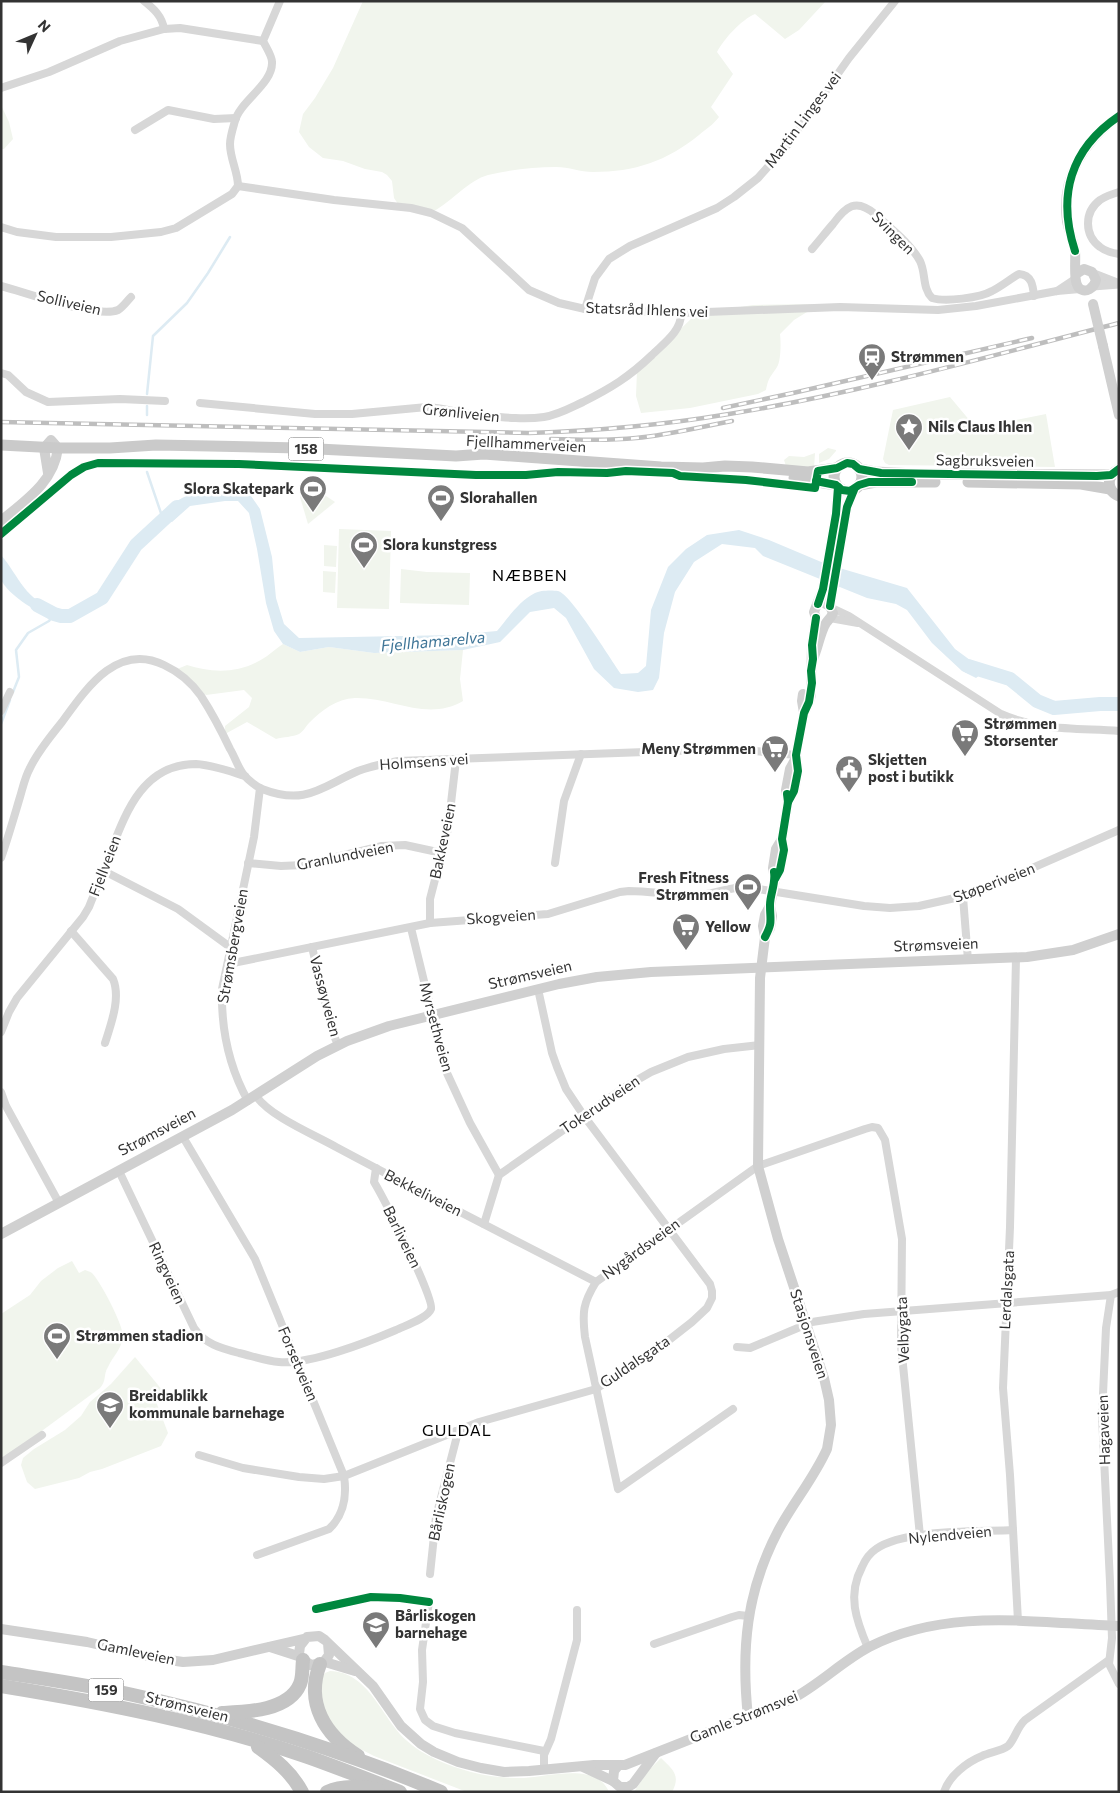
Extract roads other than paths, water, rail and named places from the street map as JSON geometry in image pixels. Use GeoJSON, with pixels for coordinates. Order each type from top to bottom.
{"type":"FeatureCollection","features":[{"type":"Feature","properties":{"kind":"highway"},"geometry":{"type":"LineString","coordinates":[[210,1714],[256,1710],[283,1702],[294,1693],[300,1682],[302,1659]]}},
{"type":"Feature","properties":{"kind":"highway"},"geometry":{"type":"LineString","coordinates":[[323,1663],[315,1688],[320,1716],[338,1740],[371,1764]]}},
{"type":"Feature","properties":{"kind":"highway","name":"Strømsveien"},"geometry":{"type":"LineString","coordinates":[[1,1672],[122,1692],[210,1714]]}},
{"type":"Feature","properties":{"kind":"highway","name":"Strømsveien"},"geometry":{"type":"LineString","coordinates":[[1,1686],[128,1709],[210,1728],[247,1739]]}},
{"type":"Feature","properties":{"kind":"highway","name":"159"},"geometry":{"type":"LineString","coordinates":[[210,1714],[278,1733],[371,1764],[441,1792]]}},
{"type":"Feature","properties":{"kind":"highway"},"geometry":{"type":"LineString","coordinates":[[247,1739],[281,1764],[302,1792]]}},
{"type":"Feature","properties":{"kind":"highway","name":"159"},"geometry":{"type":"LineString","coordinates":[[247,1739],[307,1757],[400,1792]]}},
{"type":"Feature","properties":{"kind":"highway"},"geometry":{"type":"LineString","coordinates":[[327,1792],[347,1787],[374,1789],[384,1792]]}},
{"type":"Feature","properties":{"kind":"main road"},"geometry":{"type":"LineString","coordinates":[[1088,288],[1076,284],[1075,251],[1068,228],[1066,209],[1068,190],[1072,173],[1087,145],[1105,126],[1119,116]]}},
{"type":"Feature","properties":{"kind":"main road"},"geometry":{"type":"LineString","coordinates":[[1075,251],[1096,280],[1088,288]]}},
{"type":"Feature","properties":{"kind":"main road","name":"Statsråd Ihlens vei"},"geometry":{"type":"LineString","coordinates":[[1076,276],[1081,270],[1091,272]]}},
{"type":"Feature","properties":{"kind":"main road"},"geometry":{"type":"LineString","coordinates":[[1088,288],[1119,415]]}},
{"type":"Feature","properties":{"kind":"main road","name":"158"},"geometry":{"type":"LineString","coordinates":[[1,443],[16,440],[51,445]]}},
{"type":"Feature","properties":{"kind":"main road"},"geometry":{"type":"LineString","coordinates":[[1,521],[43,484],[48,473],[51,445]]}},
{"type":"Feature","properties":{"kind":"main road","name":"Fjellhammerveien"},"geometry":{"type":"LineString","coordinates":[[51,445],[110,448],[156,445],[299,448],[456,456],[484,454],[564,458],[594,463],[703,468],[725,472],[807,479],[837,486]]}},
{"type":"Feature","properties":{"kind":"main road","name":"158"},"geometry":{"type":"LineString","coordinates":[[840,466],[850,463],[858,467]]}},
{"type":"Feature","properties":{"kind":"main road","name":"Fjellhammerveien"},"geometry":{"type":"LineString","coordinates":[[703,468],[752,466],[808,472],[840,466]]}},
{"type":"Feature","properties":{"kind":"main road"},"geometry":{"type":"LineString","coordinates":[[837,486],[834,476],[840,466]]}},
{"type":"Feature","properties":{"kind":"main road"},"geometry":{"type":"LineString","coordinates":[[856,487],[862,477],[858,467]]}},
{"type":"Feature","properties":{"kind":"main road","name":"Sagbruksveien"},"geometry":{"type":"LineString","coordinates":[[858,467],[875,472],[1079,476],[1117,469]]}},
{"type":"Feature","properties":{"kind":"main road","name":"158"},"geometry":{"type":"LineString","coordinates":[[1114,493],[1109,482],[1117,469]]}},
{"type":"Feature","properties":{"kind":"main road","name":"Sagbruksveien"},"geometry":{"type":"LineString","coordinates":[[856,487],[876,482],[1081,484],[1114,493]]}},
{"type":"Feature","properties":{"kind":"main road","name":"158"},"geometry":{"type":"LineString","coordinates":[[837,486],[846,491],[856,487]]}},
{"type":"Feature","properties":{"kind":"main road","name":"Stasjonsveien"},"geometry":{"type":"LineString","coordinates":[[832,564],[837,486]]}},
{"type":"Feature","properties":{"kind":"main road","name":"Stasjonsveien"},"geometry":{"type":"LineString","coordinates":[[813,659],[830,613],[827,590],[832,564],[847,507],[856,487]]}},
{"type":"Feature","properties":{"kind":"main road","name":"Stasjonsveien"},"geometry":{"type":"LineString","coordinates":[[818,604],[827,590]]}},
{"type":"Feature","properties":{"kind":"main road"},"geometry":{"type":"LineString","coordinates":[[825,603],[830,613],[820,621],[816,618],[814,610],[818,604],[825,603]]}},
{"type":"Feature","properties":{"kind":"main road","name":"Stasjonsveien"},"geometry":{"type":"LineString","coordinates":[[748,1717],[744,1672],[748,1616],[759,1575],[772,1543],[821,1461],[830,1441],[832,1418],[829,1400],[778,1240],[758,1166],[760,968],[764,937],[770,928],[772,916],[770,906],[772,892],[775,879],[780,870],[784,850],[782,839],[788,802],[786,790],[790,769],[796,757],[804,713],[810,702],[805,682],[811,672],[816,618]]}},
{"type":"Feature","properties":{"kind":"main road","name":"Strømsveien"},"geometry":{"type":"LineString","coordinates":[[1,1234],[252,1099],[297,1068],[338,1045],[378,1029],[538,989],[614,975],[1045,956],[1118,937]]}},
{"type":"Feature","properties":{"kind":"main road","name":"Gamle Strømsvei"},"geometry":{"type":"LineString","coordinates":[[622,1765],[798,1696],[868,1648],[902,1633],[940,1624],[968,1621],[1115,1626]]}},
{"type":"Feature","properties":{"kind":"main road","name":"Gamleveien"},"geometry":{"type":"LineString","coordinates":[[1,1629],[85,1642],[183,1662],[214,1660],[303,1640]]}},
{"type":"Feature","properties":{"kind":"main road"},"geometry":{"type":"LineString","coordinates":[[302,1659],[299,1650],[303,1640],[310,1635],[318,1636],[328,1643],[379,1693],[397,1721],[406,1731],[434,1752],[458,1762],[491,1770],[516,1772],[569,1766],[622,1765],[634,1770],[632,1786]]}},
{"type":"Feature","properties":{"kind":"main road"},"geometry":{"type":"LineString","coordinates":[[323,1663],[330,1651],[328,1643]]}},
{"type":"Feature","properties":{"kind":"main road"},"geometry":{"type":"LineString","coordinates":[[270,1647],[302,1659],[311,1665],[323,1663],[358,1672]]}},
{"type":"Feature","properties":{"kind":"main road"},"geometry":{"type":"LineString","coordinates":[[583,1767],[614,1785],[624,1788],[632,1786],[656,1753]]}},
{"type":"Feature","properties":{"kind":"main road"},"geometry":{"type":"LineString","coordinates":[[614,1785],[614,1771],[622,1765]]}},
{"type":"Feature","properties":{"kind":"street"},"geometry":{"type":"LineString","coordinates":[[144,1],[152,7],[162,20],[164,29]]}},
{"type":"Feature","properties":{"kind":"street"},"geometry":{"type":"LineString","coordinates":[[1,227],[17,232],[56,237],[111,237],[161,232],[176,228],[232,194],[238,186],[238,176],[230,144],[236,118],[270,72],[272,62],[263,41],[280,1]]}},
{"type":"Feature","properties":{"kind":"street","name":"Martin Linges vei"},"geometry":{"type":"LineString","coordinates":[[586,309],[595,278],[609,259],[630,246],[717,208],[758,178],[789,143],[849,58],[895,1]]}},
{"type":"Feature","properties":{"kind":"street"},"geometry":{"type":"LineString","coordinates":[[1,88],[49,72],[120,41],[164,29],[180,28],[263,41]]}},
{"type":"Feature","properties":{"kind":"street"},"geometry":{"type":"LineString","coordinates":[[135,130],[168,110],[214,119],[236,118]]}},
{"type":"Feature","properties":{"kind":"street","name":"Statsråd Ihlens vei"},"geometry":{"type":"LineString","coordinates":[[238,186],[430,212],[450,221],[473,237],[529,290],[558,303],[586,309],[681,313],[840,307],[943,310],[1057,291],[1118,284]]}},
{"type":"Feature","properties":{"kind":"street"},"geometry":{"type":"LineString","coordinates":[[1119,192],[1105,197],[1095,204],[1089,215],[1088,224],[1090,235],[1096,244],[1103,249],[1119,254]]}},
{"type":"Feature","properties":{"kind":"street","name":"Svingen"},"geometry":{"type":"LineString","coordinates":[[812,249],[841,213],[850,207],[860,206],[869,209],[875,214],[915,253],[921,264],[926,288],[932,298],[941,299],[985,294],[1019,274],[1025,275],[1030,280],[1034,296]]}},
{"type":"Feature","properties":{"kind":"street","name":"Statsråd Ihlens vei"},"geometry":{"type":"LineString","coordinates":[[1091,272],[1118,284]]}},
{"type":"Feature","properties":{"kind":"street","name":"Statsråd Ihlens vei"},"geometry":{"type":"LineString","coordinates":[[1057,291],[1076,276]]}},
{"type":"Feature","properties":{"kind":"street","name":"Solliveien"},"geometry":{"type":"LineString","coordinates":[[1,286],[87,310],[105,312],[117,310],[125,305],[132,296]]}},
{"type":"Feature","properties":{"kind":"street","name":"Grønliveien"},"geometry":{"type":"LineString","coordinates":[[200,403],[315,414],[352,414],[427,407],[477,415],[545,417],[568,410],[614,387],[628,377],[662,346],[676,330],[680,324],[681,313]]}},
{"type":"Feature","properties":{"kind":"street"},"geometry":{"type":"LineString","coordinates":[[1,372],[8,375],[26,392],[48,402],[120,399],[165,401]]}},
{"type":"Feature","properties":{"kind":"street"},"geometry":{"type":"LineString","coordinates":[[830,613],[860,624],[1001,714],[1056,729],[1119,731]]}},
{"type":"Feature","properties":{"kind":"street","name":"Holmsens vei"},"geometry":{"type":"LineString","coordinates":[[1,858],[30,768],[86,690],[105,672],[125,662],[147,658],[173,669],[187,680],[200,695],[215,718],[245,776],[260,788],[285,795],[304,796],[317,792],[358,771],[398,761],[700,750],[755,751],[796,757]]}},
{"type":"Feature","properties":{"kind":"street"},"geometry":{"type":"LineString","coordinates":[[1,711],[10,692]]}},
{"type":"Feature","properties":{"kind":"street"},"geometry":{"type":"LineString","coordinates":[[554,863],[564,801],[581,754]]}},
{"type":"Feature","properties":{"kind":"street","name":"Bakkeveien"},"geometry":{"type":"LineString","coordinates":[[430,923],[430,899],[448,828],[456,760]]}},
{"type":"Feature","properties":{"kind":"street","name":"Fjellveien"},"geometry":{"type":"LineString","coordinates":[[1,1032],[17,998],[89,907],[122,820],[141,790],[160,774],[181,766],[196,764],[214,766],[245,776]]}},
{"type":"Feature","properties":{"kind":"street","name":"Strømsbergveien"},"geometry":{"type":"LineString","coordinates":[[252,1099],[230,1059],[222,1009],[222,989],[248,863],[260,788]]}},
{"type":"Feature","properties":{"kind":"street","name":"Støperiveien"},"geometry":{"type":"LineString","coordinates":[[772,892],[877,908],[919,906],[964,897],[1119,830]]}},
{"type":"Feature","properties":{"kind":"street","name":"Granlundveien"},"geometry":{"type":"LineString","coordinates":[[248,863],[281,866],[302,865],[382,846],[405,845],[442,852]]}},
{"type":"Feature","properties":{"kind":"street"},"geometry":{"type":"LineString","coordinates":[[104,871],[178,909],[230,947]]}},
{"type":"Feature","properties":{"kind":"street","name":"Skogveien"},"geometry":{"type":"LineString","coordinates":[[228,964],[430,923],[548,914],[609,895],[630,891],[697,895],[711,894],[740,887],[772,892]]}},
{"type":"Feature","properties":{"kind":"street"},"geometry":{"type":"LineString","coordinates":[[964,897],[968,960]]}},
{"type":"Feature","properties":{"kind":"street","name":"Myrsethveien"},"geometry":{"type":"LineString","coordinates":[[411,928],[446,1071],[470,1123],[499,1176]]}},
{"type":"Feature","properties":{"kind":"street"},"geometry":{"type":"LineString","coordinates":[[71,931],[113,979],[116,986],[113,1011],[104,1043]]}},
{"type":"Feature","properties":{"kind":"street","name":"Vassøyveien"},"geometry":{"type":"LineString","coordinates":[[312,947],[332,1031],[338,1045]]}},
{"type":"Feature","properties":{"kind":"street","name":"Lerdalsgata"},"geometry":{"type":"LineString","coordinates":[[1016,958],[1004,1388],[1018,1622]]}},
{"type":"Feature","properties":{"kind":"street","name":"Guldalsgata"},"geometry":{"type":"LineString","coordinates":[[199,1455],[243,1468],[298,1477],[324,1480],[344,1476],[499,1415],[596,1389],[669,1340],[707,1308],[712,1298],[710,1284],[584,1116],[566,1089],[552,1053],[538,989]]}},
{"type":"Feature","properties":{"kind":"street","name":"Tokerudveien"},"geometry":{"type":"LineString","coordinates":[[499,1176],[625,1087],[670,1063],[724,1049],[760,1045]]}},
{"type":"Feature","properties":{"kind":"street"},"geometry":{"type":"LineString","coordinates":[[1,1092],[6,1106],[59,1203]]}},
{"type":"Feature","properties":{"kind":"street","name":"Bekkeliveien"},"geometry":{"type":"LineString","coordinates":[[252,1099],[270,1111],[376,1168],[596,1282]]}},
{"type":"Feature","properties":{"kind":"street","name":"Nygårdsveien"},"geometry":{"type":"LineString","coordinates":[[733,1409],[618,1489],[585,1336],[583,1316],[587,1297],[596,1282],[758,1166],[865,1129],[878,1128]]}},
{"type":"Feature","properties":{"kind":"street","name":"Velbygata"},"geometry":{"type":"LineString","coordinates":[[878,1128],[885,1140],[902,1239],[901,1345],[920,1536]]}},
{"type":"Feature","properties":{"kind":"street","name":"Forsetveien"},"geometry":{"type":"LineString","coordinates":[[183,1137],[255,1259],[344,1476],[344,1504],[337,1520],[329,1529],[257,1555]]}},
{"type":"Feature","properties":{"kind":"street","name":"Barliveien"},"geometry":{"type":"LineString","coordinates":[[376,1168],[374,1182],[421,1277],[432,1306]]}},
{"type":"Feature","properties":{"kind":"street","name":"Ringveien"},"geometry":{"type":"LineString","coordinates":[[119,1171],[194,1328],[201,1338],[216,1346],[266,1360],[298,1362],[346,1349],[384,1335],[426,1315],[432,1306]]}},
{"type":"Feature","properties":{"kind":"street"},"geometry":{"type":"LineString","coordinates":[[484,1224],[499,1176]]}},
{"type":"Feature","properties":{"kind":"street"},"geometry":{"type":"LineString","coordinates":[[737,1347],[750,1348],[819,1320],[864,1314],[1115,1294]]}},
{"type":"Feature","properties":{"kind":"street","name":"Hagaveien"},"geometry":{"type":"LineString","coordinates":[[1109,1660],[1115,1626],[1102,1416],[1106,1328],[1115,1294]]}},
{"type":"Feature","properties":{"kind":"street","name":"Bårliskogen"},"geometry":{"type":"LineString","coordinates":[[430,1574],[436,1517],[457,1436],[456,1431]]}},
{"type":"Feature","properties":{"kind":"street"},"geometry":{"type":"LineString","coordinates":[[1,1463],[42,1435]]}},
{"type":"Feature","properties":{"kind":"street","name":"Nylendveien"},"geometry":{"type":"LineString","coordinates":[[868,1648],[857,1619],[854,1585],[866,1559],[877,1549],[896,1541],[920,1536],[1013,1530]]}},
{"type":"Feature","properties":{"kind":"street"},"geometry":{"type":"LineString","coordinates":[[316,1609],[372,1597],[429,1602],[422,1650],[423,1682],[420,1709],[425,1720],[433,1726],[455,1733],[544,1751]]}},
{"type":"Feature","properties":{"kind":"street"},"geometry":{"type":"LineString","coordinates":[[544,1770],[544,1751],[551,1739],[576,1640],[577,1610]]}},
{"type":"Feature","properties":{"kind":"street"},"geometry":{"type":"LineString","coordinates":[[654,1644],[732,1617],[739,1615],[748,1616]]}},
{"type":"Feature","properties":{"kind":"street"},"geometry":{"type":"LineString","coordinates":[[944,1792],[946,1786],[967,1763],[1006,1747],[1024,1720],[1109,1660],[1112,1673],[1119,1684]]}},
{"type":"Feature","properties":{"kind":"water"},"geometry":{"type":"Polygon","coordinates":[[[216,489],[238,489],[251,496],[260,509],[272,557],[276,598],[284,624],[299,638],[453,635],[497,631],[514,610],[529,596],[540,591],[558,591],[572,603],[591,628],[621,674],[638,673],[646,666],[651,610],[668,567],[686,549],[707,535],[739,530],[769,540],[826,564],[907,588],[955,649],[985,671],[976,678],[962,671],[932,643],[907,610],[896,604],[867,598],[763,556],[755,548],[722,544],[694,562],[675,592],[664,633],[659,678],[653,690],[638,692],[614,688],[594,669],[566,618],[554,608],[530,612],[500,642],[463,650],[374,653],[329,647],[300,652],[283,644],[274,631],[266,603],[249,513],[238,501],[190,506],[172,522],[163,519],[178,500],[216,489]]]}},
{"type":"Feature","properties":{"kind":"water"},"geometry":{"type":"Polygon","coordinates":[[[1,555],[30,595],[46,605],[57,608],[49,619],[15,596],[4,585],[1,579],[1,555]]]}},
{"type":"Feature","properties":{"kind":"waterway"},"geometry":{"type":"LineString","coordinates":[[147,394],[153,336],[187,303],[230,237]]}},
{"type":"Feature","properties":{"kind":"waterway"},"geometry":{"type":"LineString","coordinates":[[147,406],[147,415]]}},
{"type":"Feature","properties":{"kind":"waterway"},"geometry":{"type":"LineString","coordinates":[[147,472],[163,519]]}},
{"type":"Feature","properties":{"kind":"waterway","name":"Fjellhamarelva"},"geometry":{"type":"LineString","coordinates":[[37,605],[54,614],[70,616],[102,598],[136,545],[177,507]]}},
{"type":"Feature","properties":{"kind":"waterway"},"geometry":{"type":"LineString","coordinates":[[13,692],[19,677],[16,650],[28,633],[49,621],[54,614]]}},
{"type":"Feature","properties":{"kind":"waterway"},"geometry":{"type":"LineString","coordinates":[[968,666],[1010,679],[1037,701],[1054,708],[1119,704]]}},
{"type":"Feature","properties":{"kind":"waterway"},"geometry":{"type":"LineString","coordinates":[[1,724],[10,700]]}},
{"type":"Feature","properties":{"kind":"railway"},"geometry":{"type":"LineString","coordinates":[[1,422],[529,433],[629,427],[729,414],[827,396],[1119,323]]}},
{"type":"Feature","properties":{"kind":"railway"},"geometry":{"type":"LineString","coordinates":[[723,408],[1032,338]]}},
{"type":"Feature","properties":{"kind":"railway"},"geometry":{"type":"LineString","coordinates":[[551,439],[604,440],[636,438],[732,421]]}},
{"type":"Feature","properties":{"kind":"place","name":"Strømmen"},"geometry":{"type":"Point","coordinates":[872,381]}},
{"type":"Feature","properties":{"kind":"place","name":"Nils Claus Ihlen"},"geometry":{"type":"Point","coordinates":[909,451]}},
{"type":"Feature","properties":{"kind":"place","name":"Slora Skatepark"},"geometry":{"type":"Point","coordinates":[313,513]}},
{"type":"Feature","properties":{"kind":"place","name":"Slorahallen"},"geometry":{"type":"Point","coordinates":[441,522]}},
{"type":"Feature","properties":{"kind":"place","name":"Slora kunstgress"},"geometry":{"type":"Point","coordinates":[364,569]}},
{"type":"Feature","properties":{"kind":"place","name":"Strømmen Storsenter"},"geometry":{"type":"Point","coordinates":[965,757]}},
{"type":"Feature","properties":{"kind":"place","name":"Meny Strømmen"},"geometry":{"type":"Point","coordinates":[775,773]}},
{"type":"Feature","properties":{"kind":"place","name":"Skjetten post i butikk"},"geometry":{"type":"Point","coordinates":[849,793]}},
{"type":"Feature","properties":{"kind":"place","name":"Fresh Fitness Strømmen"},"geometry":{"type":"Point","coordinates":[748,911]}},
{"type":"Feature","properties":{"kind":"place","name":"Yellow"},"geometry":{"type":"Point","coordinates":[686,951]}},
{"type":"Feature","properties":{"kind":"place","name":"Strømmen stadion"},"geometry":{"type":"Point","coordinates":[57,1360]}},
{"type":"Feature","properties":{"kind":"place","name":"Breidablikk kommunale barnehage"},"geometry":{"type":"Point","coordinates":[110,1429]}},
{"type":"Feature","properties":{"kind":"place","name":"Bårliskogen barnehage"},"geometry":{"type":"Point","coordinates":[376,1649]}},
{"type":"Feature","properties":{"kind":"district","name":"NÆBBEN"},"geometry":{"type":"Point","coordinates":[530,575]}},
{"type":"Feature","properties":{"kind":"district","name":"GULDAL"},"geometry":{"type":"Point","coordinates":[457,1430]}}]}
